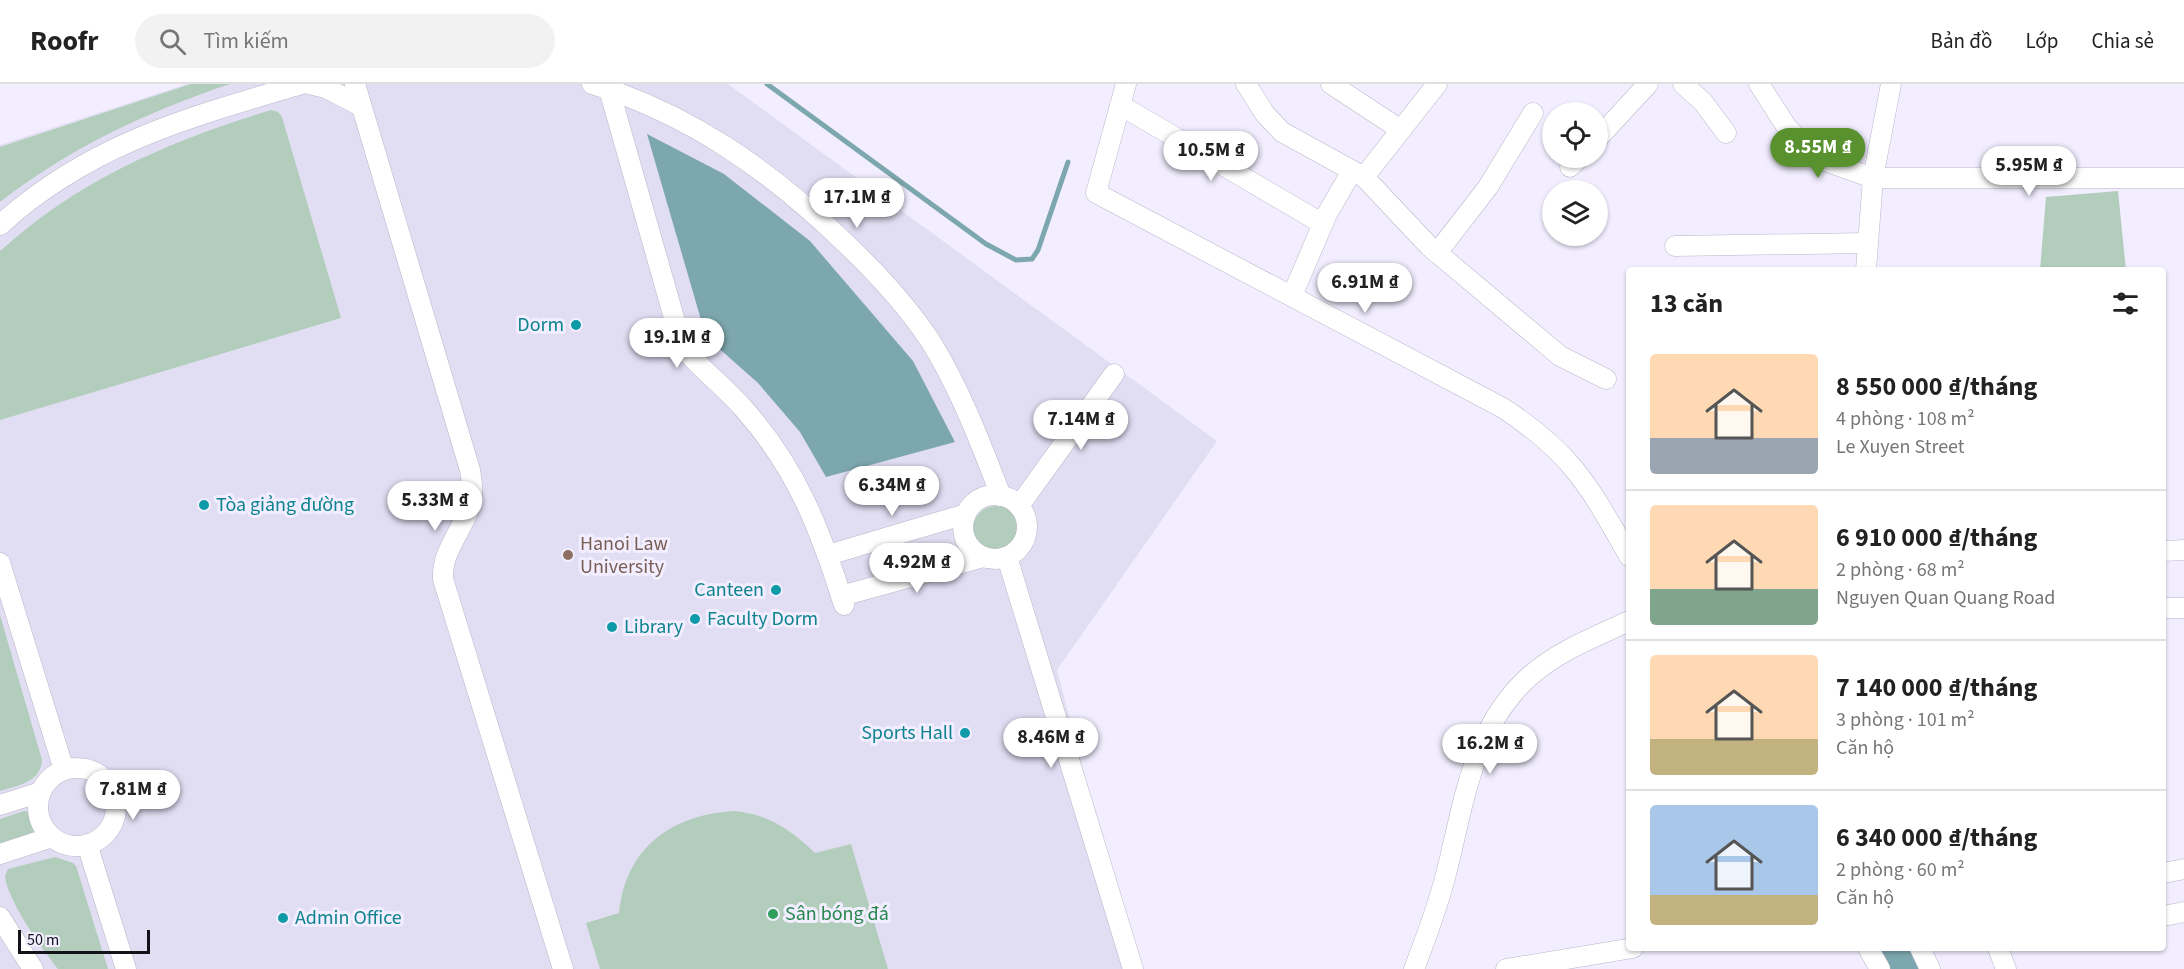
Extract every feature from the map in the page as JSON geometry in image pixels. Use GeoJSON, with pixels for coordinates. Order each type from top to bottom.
{"type":"FeatureCollection","features":[{"type":"Feature","properties":{"kind":"street"},"geometry":{"type":"LineString","coordinates":[[0,225],[20,207],[88,161],[142,135],[183,119],[302,84]]}},
{"type":"Feature","properties":{"kind":"street"},"geometry":{"type":"LineString","coordinates":[[309,84],[326,88],[361,106]]}},
{"type":"Feature","properties":{"kind":"street"},"geometry":{"type":"LineString","coordinates":[[355,84],[470,470],[472,496],[446,554],[442,568],[443,579],[563,969]]}},
{"type":"Feature","properties":{"kind":"street"},"geometry":{"type":"LineString","coordinates":[[1126,84],[1096,193],[1503,408],[1538,430],[1582,476],[1626,551]]}},
{"type":"Feature","properties":{"kind":"street"},"geometry":{"type":"LineString","coordinates":[[1246,84],[1265,114],[1282,132],[1358,174],[1437,253],[1560,356],[1606,379]]}},
{"type":"Feature","properties":{"kind":"street"},"geometry":{"type":"LineString","coordinates":[[1331,84],[1401,130]]}},
{"type":"Feature","properties":{"kind":"street"},"geometry":{"type":"LineString","coordinates":[[1292,296],[1323,224],[1358,174],[1401,130],[1437,84]]}},
{"type":"Feature","properties":{"kind":"street"},"geometry":{"type":"LineString","coordinates":[[1608,127],[1648,84]]}},
{"type":"Feature","properties":{"kind":"street"},"geometry":{"type":"LineString","coordinates":[[1683,84],[1703,102],[1726,133]]}},
{"type":"Feature","properties":{"kind":"street"},"geometry":{"type":"LineString","coordinates":[[1759,84],[1786,126],[1815,157],[1873,178],[2184,178]]}},
{"type":"Feature","properties":{"kind":"street"},"geometry":{"type":"LineString","coordinates":[[1866,267],[1873,178],[1891,84]]}},
{"type":"Feature","properties":{"kind":"street"},"geometry":{"type":"LineString","coordinates":[[600,87],[655,106],[722,143],[793,195],[860,257],[913,317],[932,344],[969,418],[1001,496]]}},
{"type":"Feature","properties":{"kind":"street"},"geometry":{"type":"LineString","coordinates":[[600,87],[682,346],[743,407],[782,458],[811,509],[843,600],[983,557]]}},
{"type":"Feature","properties":{"kind":"street"},"geometry":{"type":"LineString","coordinates":[[1119,105],[1323,224]]}},
{"type":"Feature","properties":{"kind":"street"},"geometry":{"type":"LineString","coordinates":[[1437,253],[1488,187],[1533,113]]}},
{"type":"Feature","properties":{"kind":"street"},"geometry":{"type":"LineString","coordinates":[[1675,246],[1867,243]]}},
{"type":"Feature","properties":{"kind":"street"},"geometry":{"type":"LineString","coordinates":[[1019,506],[1114,374]]}},
{"type":"Feature","properties":{"kind":"street"},"geometry":{"type":"LineString","coordinates":[[991,496],[1001,496],[1019,506],[1026,519],[1027,533],[1019,549],[1006,557],[994,560],[983,557],[971,549],[966,541],[963,526],[966,514],[977,501],[991,496]]}},
{"type":"Feature","properties":{"kind":"street"},"geometry":{"type":"LineString","coordinates":[[828,555],[966,514]]}},
{"type":"Feature","properties":{"kind":"street"},"geometry":{"type":"LineString","coordinates":[[2166,551],[2184,550]]}},
{"type":"Feature","properties":{"kind":"street"},"geometry":{"type":"LineString","coordinates":[[1006,557],[1133,969]]}},
{"type":"Feature","properties":{"kind":"street"},"geometry":{"type":"LineString","coordinates":[[0,563],[64,770]]}},
{"type":"Feature","properties":{"kind":"street"},"geometry":{"type":"LineString","coordinates":[[2166,608],[2184,608]]}},
{"type":"Feature","properties":{"kind":"street"},"geometry":{"type":"LineString","coordinates":[[1414,969],[1445,880],[1474,762],[1495,716],[1514,692],[1543,666],[1571,649],[1626,622]]}},
{"type":"Feature","properties":{"kind":"street"},"geometry":{"type":"LineString","coordinates":[[64,770],[90,770],[105,780],[115,797],[117,809],[114,822],[107,833],[87,844],[71,846],[52,837],[41,823],[38,810],[41,792],[53,776],[64,770]]}},
{"type":"Feature","properties":{"kind":"street"},"geometry":{"type":"LineString","coordinates":[[0,805],[41,792]]}},
{"type":"Feature","properties":{"kind":"street"},"geometry":{"type":"LineString","coordinates":[[0,854],[52,837]]}},
{"type":"Feature","properties":{"kind":"street"},"geometry":{"type":"LineString","coordinates":[[87,844],[126,969]]}},
{"type":"Feature","properties":{"kind":"street"},"geometry":{"type":"LineString","coordinates":[[2166,872],[2184,869]]}},
{"type":"Feature","properties":{"kind":"street"},"geometry":{"type":"LineString","coordinates":[[2166,915],[2184,912]]}},
{"type":"Feature","properties":{"kind":"street"},"geometry":{"type":"LineString","coordinates":[[0,916],[33,969]]}},
{"type":"Feature","properties":{"kind":"street"},"geometry":{"type":"LineString","coordinates":[[1506,969],[1626,949]]}},
{"type":"Feature","properties":{"kind":"street"},"geometry":{"type":"LineString","coordinates":[[1870,951],[1880,969]]}},
{"type":"Feature","properties":{"kind":"street"},"geometry":{"type":"LineString","coordinates":[[1921,951],[1930,969]]}},
{"type":"Feature","properties":{"kind":"street"},"geometry":{"type":"LineString","coordinates":[[2000,951],[2006,969]]}},
{"type":"Feature","properties":{"kind":"shaded area","name":"Hanoi Law University"},"geometry":{"type":"Polygon","coordinates":[[[187,84],[728,84],[1217,441],[1057,670],[1091,800],[1143,969],[0,969],[0,145],[187,84]]]}},
{"type":"Feature","properties":{"kind":"shaded area"},"geometry":{"type":"Polygon","coordinates":[[[191,84],[230,84],[168,107],[110,133],[81,148],[0,202],[0,147],[191,84]]]}},
{"type":"Feature","properties":{"kind":"shaded area"},"geometry":{"type":"Polygon","coordinates":[[[271,110],[278,112],[282,117],[341,318],[0,420],[0,251],[62,203],[127,165],[197,135],[271,110]]]}},
{"type":"Feature","properties":{"kind":"shaded area"},"geometry":{"type":"Polygon","coordinates":[[[647,134],[724,174],[810,241],[913,361],[955,442],[826,477],[800,432],[758,383],[706,337],[647,134]]]}},
{"type":"Feature","properties":{"kind":"shaded area"},"geometry":{"type":"Polygon","coordinates":[[[2118,191],[2126,267],[2040,267],[2046,197],[2118,191]]]}},
{"type":"Feature","properties":{"kind":"shaded area"},"geometry":{"type":"Polygon","coordinates":[[[996,506],[1012,513],[1019,529],[1012,545],[996,552],[980,545],[973,529],[980,513],[996,506]]]}},
{"type":"Feature","properties":{"kind":"shaded area"},"geometry":{"type":"Polygon","coordinates":[[[0,615],[42,760],[41,767],[33,778],[0,791],[0,615]]]}},
{"type":"Feature","properties":{"kind":"shaded area"},"geometry":{"type":"Polygon","coordinates":[[[24,811],[30,812],[35,823],[34,832],[0,844],[0,819],[24,811]]]}},
{"type":"Feature","properties":{"kind":"shaded area"},"geometry":{"type":"Polygon","coordinates":[[[736,811],[759,816],[779,825],[815,853],[851,844],[888,969],[600,969],[586,923],[619,913],[623,890],[631,870],[642,853],[656,838],[673,827],[692,819],[736,811]]]}},
{"type":"Feature","properties":{"kind":"shaded area"},"geometry":{"type":"Polygon","coordinates":[[[55,857],[76,866],[108,969],[58,969],[18,911],[7,886],[5,876],[8,869],[55,857]]]}},
{"type":"Feature","properties":{"kind":"shaded area"},"geometry":{"type":"Polygon","coordinates":[[[1875,951],[1915,951],[1924,969],[1885,969],[1875,951]]]}},
{"type":"Feature","properties":{"kind":"waterway"},"geometry":{"type":"LineString","coordinates":[[767,84],[986,244],[1016,260],[1032,259],[1038,250],[1068,162]]}},
{"type":"Feature","properties":{"kind":"place","name":"Dorm"},"geometry":{"type":"Point","coordinates":[576,325]}},
{"type":"Feature","properties":{"kind":"place","name":"Tòa giảng đường"},"geometry":{"type":"Point","coordinates":[204,505]}},
{"type":"Feature","properties":{"kind":"place","name":"Hanoi Law University"},"geometry":{"type":"Point","coordinates":[568,555]}},
{"type":"Feature","properties":{"kind":"place","name":"Canteen"},"geometry":{"type":"Point","coordinates":[776,590]}},
{"type":"Feature","properties":{"kind":"place","name":"Faculty Dorm"},"geometry":{"type":"Point","coordinates":[695,619]}},
{"type":"Feature","properties":{"kind":"place","name":"Library"},"geometry":{"type":"Point","coordinates":[612,627]}},
{"type":"Feature","properties":{"kind":"place","name":"Sports Hall"},"geometry":{"type":"Point","coordinates":[965,733]}},
{"type":"Feature","properties":{"kind":"place","name":"Sân bóng đá"},"geometry":{"type":"Point","coordinates":[773,914]}},
{"type":"Feature","properties":{"kind":"place","name":"Admin Office"},"geometry":{"type":"Point","coordinates":[283,918]}}]}
